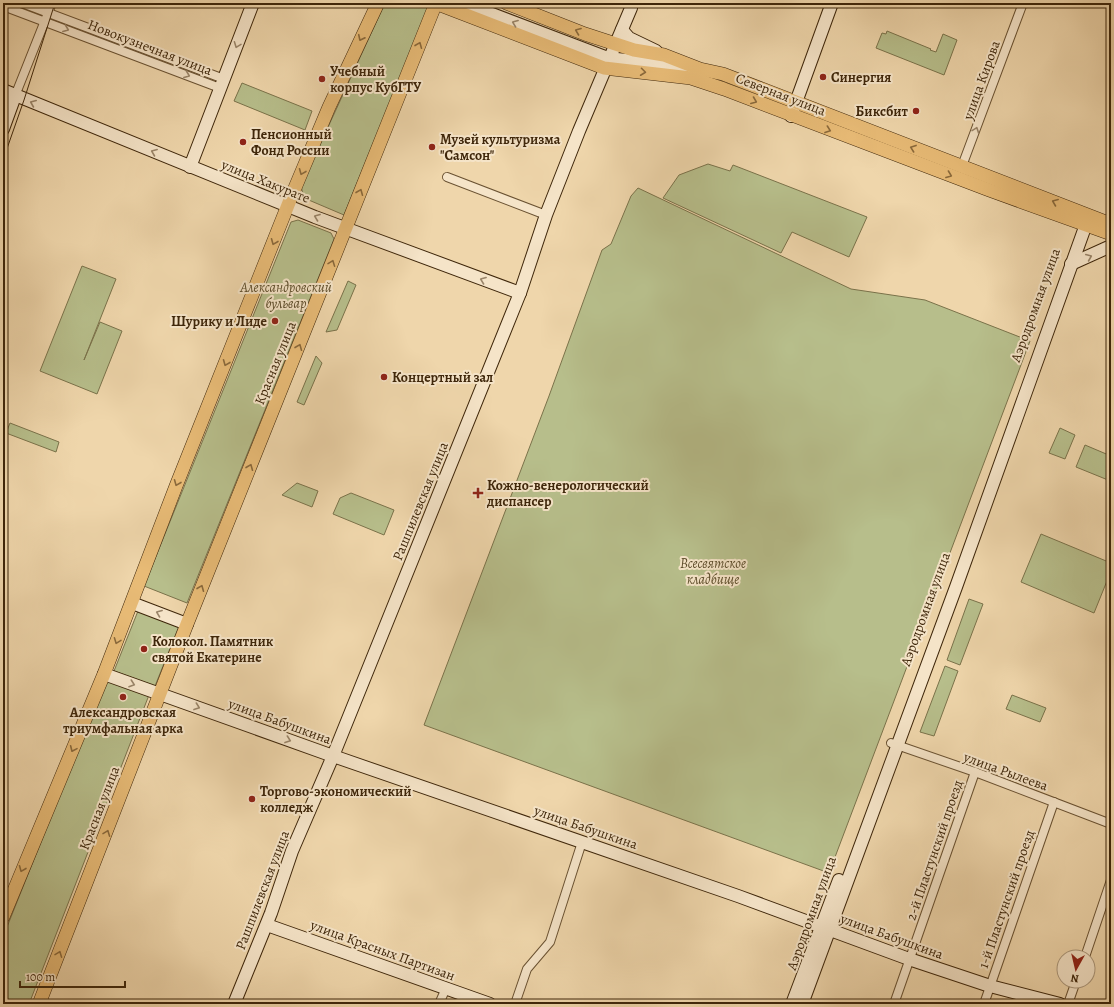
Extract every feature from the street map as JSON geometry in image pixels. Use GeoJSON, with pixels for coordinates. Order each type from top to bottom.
{"type":"FeatureCollection","features":[{"type":"Feature","properties":{"kind":"main road"},"geometry":{"type":"LineString","coordinates":[[3,916],[104,674],[288,206],[329,107],[378,3]]}},
{"type":"Feature","properties":{"kind":"main road","name":"Северная улица"},"geometry":{"type":"LineString","coordinates":[[436,3],[606,63],[691,78],[787,115],[1085,221],[1111,224]]}},
{"type":"Feature","properties":{"kind":"main road","name":"Красная улица"},"geometry":{"type":"LineString","coordinates":[[40,1004],[187,624],[436,3]]}},
{"type":"Feature","properties":{"kind":"main road","name":"Северная улица"},"geometry":{"type":"LineString","coordinates":[[506,3],[615,44],[634,50],[664,55],[700,69],[723,74],[792,102],[962,166],[1111,234]]}},
{"type":"Feature","properties":{"kind":"street","name":"Новокузнечная улица"},"geometry":{"type":"LineString","coordinates":[[22,3],[222,84]]}},
{"type":"Feature","properties":{"kind":"street"},"geometry":{"type":"LineString","coordinates":[[3,129],[52,3]]}},
{"type":"Feature","properties":{"kind":"street"},"geometry":{"type":"LineString","coordinates":[[190,167],[253,3]]}},
{"type":"Feature","properties":{"kind":"street","name":"Северная улица"},"geometry":{"type":"LineString","coordinates":[[463,3],[606,63],[700,69]]}},
{"type":"Feature","properties":{"kind":"street"},"geometry":{"type":"LineString","coordinates":[[792,102],[825,3]]}},
{"type":"Feature","properties":{"kind":"street"},"geometry":{"type":"LineString","coordinates":[[787,115],[832,3]]}},
{"type":"Feature","properties":{"kind":"street","name":"улица Кирова"},"geometry":{"type":"LineString","coordinates":[[962,166],[1023,3]]}},
{"type":"Feature","properties":{"kind":"street","name":"Новокузнечная улица"},"geometry":{"type":"LineString","coordinates":[[3,6],[222,84]]}},
{"type":"Feature","properties":{"kind":"street","name":"Рашпилевская улица"},"geometry":{"type":"LineString","coordinates":[[234,1004],[267,924],[286,873],[292,851],[333,756],[520,294],[546,215],[606,63],[631,8]]}},
{"type":"Feature","properties":{"kind":"street","name":"Северная улица"},"geometry":{"type":"LineString","coordinates":[[622,30],[632,40],[664,55]]}},
{"type":"Feature","properties":{"kind":"street","name":"улица Хакурате"},"geometry":{"type":"LineString","coordinates":[[3,90],[288,206],[520,294]]}},
{"type":"Feature","properties":{"kind":"street"},"geometry":{"type":"LineString","coordinates":[[447,177],[546,215]]}},
{"type":"Feature","properties":{"kind":"street","name":"Аэродромная улица"},"geometry":{"type":"LineString","coordinates":[[894,744],[956,587],[1085,221]]}},
{"type":"Feature","properties":{"kind":"street","name":"Аэродромная улица"},"geometry":{"type":"LineString","coordinates":[[802,1004],[826,928],[894,744],[1057,288],[1085,221]]}},
{"type":"Feature","properties":{"kind":"street","name":"Аэродромная улица"},"geometry":{"type":"LineString","coordinates":[[1071,264],[1111,246]]}},
{"type":"Feature","properties":{"kind":"street"},"geometry":{"type":"LineString","coordinates":[[132,603],[187,624]]}},
{"type":"Feature","properties":{"kind":"street","name":"улица Бабушкина"},"geometry":{"type":"LineString","coordinates":[[104,674],[333,756],[826,928],[909,959],[990,986],[1060,1004]]}},
{"type":"Feature","properties":{"kind":"street","name":"улица Рылеева"},"geometry":{"type":"LineString","coordinates":[[894,744],[975,772],[1111,824]]}},
{"type":"Feature","properties":{"kind":"street","name":"2-й Пластунский проезд"},"geometry":{"type":"LineString","coordinates":[[894,1004],[975,772]]}},
{"type":"Feature","properties":{"kind":"street","name":"1-й Пластунский проезд"},"geometry":{"type":"LineString","coordinates":[[984,1004],[1054,802]]}},
{"type":"Feature","properties":{"kind":"street"},"geometry":{"type":"LineString","coordinates":[[514,1004],[527,969],[550,942],[582,842]]}},
{"type":"Feature","properties":{"kind":"street"},"geometry":{"type":"LineString","coordinates":[[1088,949],[1111,880]]}},
{"type":"Feature","properties":{"kind":"street","name":"улица Красных Партизан"},"geometry":{"type":"LineString","coordinates":[[267,924],[490,1004]]}},
{"type":"Feature","properties":{"kind":"street","name":"Аэродромная улица"},"geometry":{"type":"LineString","coordinates":[[792,1004],[826,928]]}},
{"type":"Feature","properties":{"kind":"street"},"geometry":{"type":"LineString","coordinates":[[439,1004],[446,988]]}},
{"type":"Feature","properties":{"kind":"street"},"geometry":{"type":"LineString","coordinates":[[1068,1004],[1073,989]]}},
{"type":"Feature","properties":{"kind":"green space"},"geometry":{"type":"Polygon","coordinates":[[[385,3],[419,3],[429,7],[344,215],[304,198],[301,186],[385,3]]]}},
{"type":"Feature","properties":{"kind":"green space"},"geometry":{"type":"Polygon","coordinates":[[[887,31],[936,52],[943,34],[957,40],[944,75],[876,48],[882,33],[886,34],[887,31]]]}},
{"type":"Feature","properties":{"kind":"green space"},"geometry":{"type":"Polygon","coordinates":[[[242,83],[312,111],[305,130],[234,101],[242,83]]]}},
{"type":"Feature","properties":{"kind":"green space"},"geometry":{"type":"Polygon","coordinates":[[[708,164],[730,171],[733,165],[867,217],[849,257],[792,232],[781,253],[663,198],[679,175],[708,164]]]}},
{"type":"Feature","properties":{"kind":"green space","name":"Всесвятское кладбище"},"geometry":{"type":"Polygon","coordinates":[[[638,188],[851,289],[925,300],[1030,341],[829,873],[424,725],[549,396],[602,250],[611,244],[631,196],[638,188]]]}},
{"type":"Feature","properties":{"kind":"green space","name":"Александровский бульвар"},"geometry":{"type":"Polygon","coordinates":[[[298,220],[331,233],[334,239],[187,603],[144,586],[291,222],[298,220]]]}},
{"type":"Feature","properties":{"kind":"green space"},"geometry":{"type":"Polygon","coordinates":[[[82,266],[116,279],[84,360],[100,322],[122,331],[97,394],[40,371],[82,266]]]}},
{"type":"Feature","properties":{"kind":"green space"},"geometry":{"type":"Polygon","coordinates":[[[348,281],[356,285],[337,330],[326,332],[348,281]]]}},
{"type":"Feature","properties":{"kind":"green space"},"geometry":{"type":"Polygon","coordinates":[[[316,356],[322,363],[304,405],[297,402],[316,356]]]}},
{"type":"Feature","properties":{"kind":"green space"},"geometry":{"type":"Polygon","coordinates":[[[10,423],[59,442],[56,452],[6,433],[10,423]]]}},
{"type":"Feature","properties":{"kind":"green space"},"geometry":{"type":"Polygon","coordinates":[[[1060,428],[1075,435],[1065,459],[1049,453],[1060,428]]]}},
{"type":"Feature","properties":{"kind":"green space"},"geometry":{"type":"Polygon","coordinates":[[[1085,445],[1111,456],[1111,472],[1108,480],[1076,467],[1085,445]]]}},
{"type":"Feature","properties":{"kind":"green space"},"geometry":{"type":"Polygon","coordinates":[[[297,483],[318,491],[312,507],[282,495],[297,483]]]}},
{"type":"Feature","properties":{"kind":"green space"},"geometry":{"type":"Polygon","coordinates":[[[351,493],[394,510],[384,535],[333,514],[340,498],[351,493]]]}},
{"type":"Feature","properties":{"kind":"green space"},"geometry":{"type":"Polygon","coordinates":[[[1041,534],[1111,563],[1111,571],[1094,613],[1021,582],[1041,534]]]}},
{"type":"Feature","properties":{"kind":"green space"},"geometry":{"type":"Polygon","coordinates":[[[969,599],[983,604],[960,665],[947,660],[969,599]]]}},
{"type":"Feature","properties":{"kind":"green space"},"geometry":{"type":"Polygon","coordinates":[[[138,611],[179,626],[155,686],[114,671],[138,611]]]}},
{"type":"Feature","properties":{"kind":"green space"},"geometry":{"type":"Polygon","coordinates":[[[945,666],[958,671],[934,736],[920,732],[945,666]]]}},
{"type":"Feature","properties":{"kind":"green space"},"geometry":{"type":"Polygon","coordinates":[[[106,679],[149,695],[29,1004],[3,1004],[3,937],[106,679]]]}},
{"type":"Feature","properties":{"kind":"green space"},"geometry":{"type":"Polygon","coordinates":[[[1012,695],[1046,708],[1040,722],[1006,709],[1012,695]]]}},
{"type":"Feature","properties":{"kind":"tram line"},"geometry":{"type":"LineString","coordinates":[[3,160],[55,3]]}},
{"type":"Feature","properties":{"kind":"place","name":"Синергия"},"geometry":{"type":"Point","coordinates":[823,77]}},
{"type":"Feature","properties":{"kind":"place","name":"Учебный корпус КубГТУ"},"geometry":{"type":"Point","coordinates":[322,79]}},
{"type":"Feature","properties":{"kind":"place","name":"Биксбит"},"geometry":{"type":"Point","coordinates":[916,111]}},
{"type":"Feature","properties":{"kind":"place","name":"Пенсионный Фонд России"},"geometry":{"type":"Point","coordinates":[243,142]}},
{"type":"Feature","properties":{"kind":"place","name":"Музей культуризма \"Самсон\""},"geometry":{"type":"Point","coordinates":[432,147]}},
{"type":"Feature","properties":{"kind":"place","name":"Шурику и Лиде"},"geometry":{"type":"Point","coordinates":[275,321]}},
{"type":"Feature","properties":{"kind":"place","name":"Концертный зал"},"geometry":{"type":"Point","coordinates":[384,377]}},
{"type":"Feature","properties":{"kind":"place","name":"Кожно-венерологический диспансер"},"geometry":{"type":"Point","coordinates":[478,493]}},
{"type":"Feature","properties":{"kind":"place","name":"Колокол. Памятник святой Екатерине"},"geometry":{"type":"Point","coordinates":[144,649]}},
{"type":"Feature","properties":{"kind":"place","name":"Александровская триумфальная арка"},"geometry":{"type":"Point","coordinates":[123,697]}},
{"type":"Feature","properties":{"kind":"place","name":"Торгово-экономический колледж"},"geometry":{"type":"Point","coordinates":[252,799]}}]}
